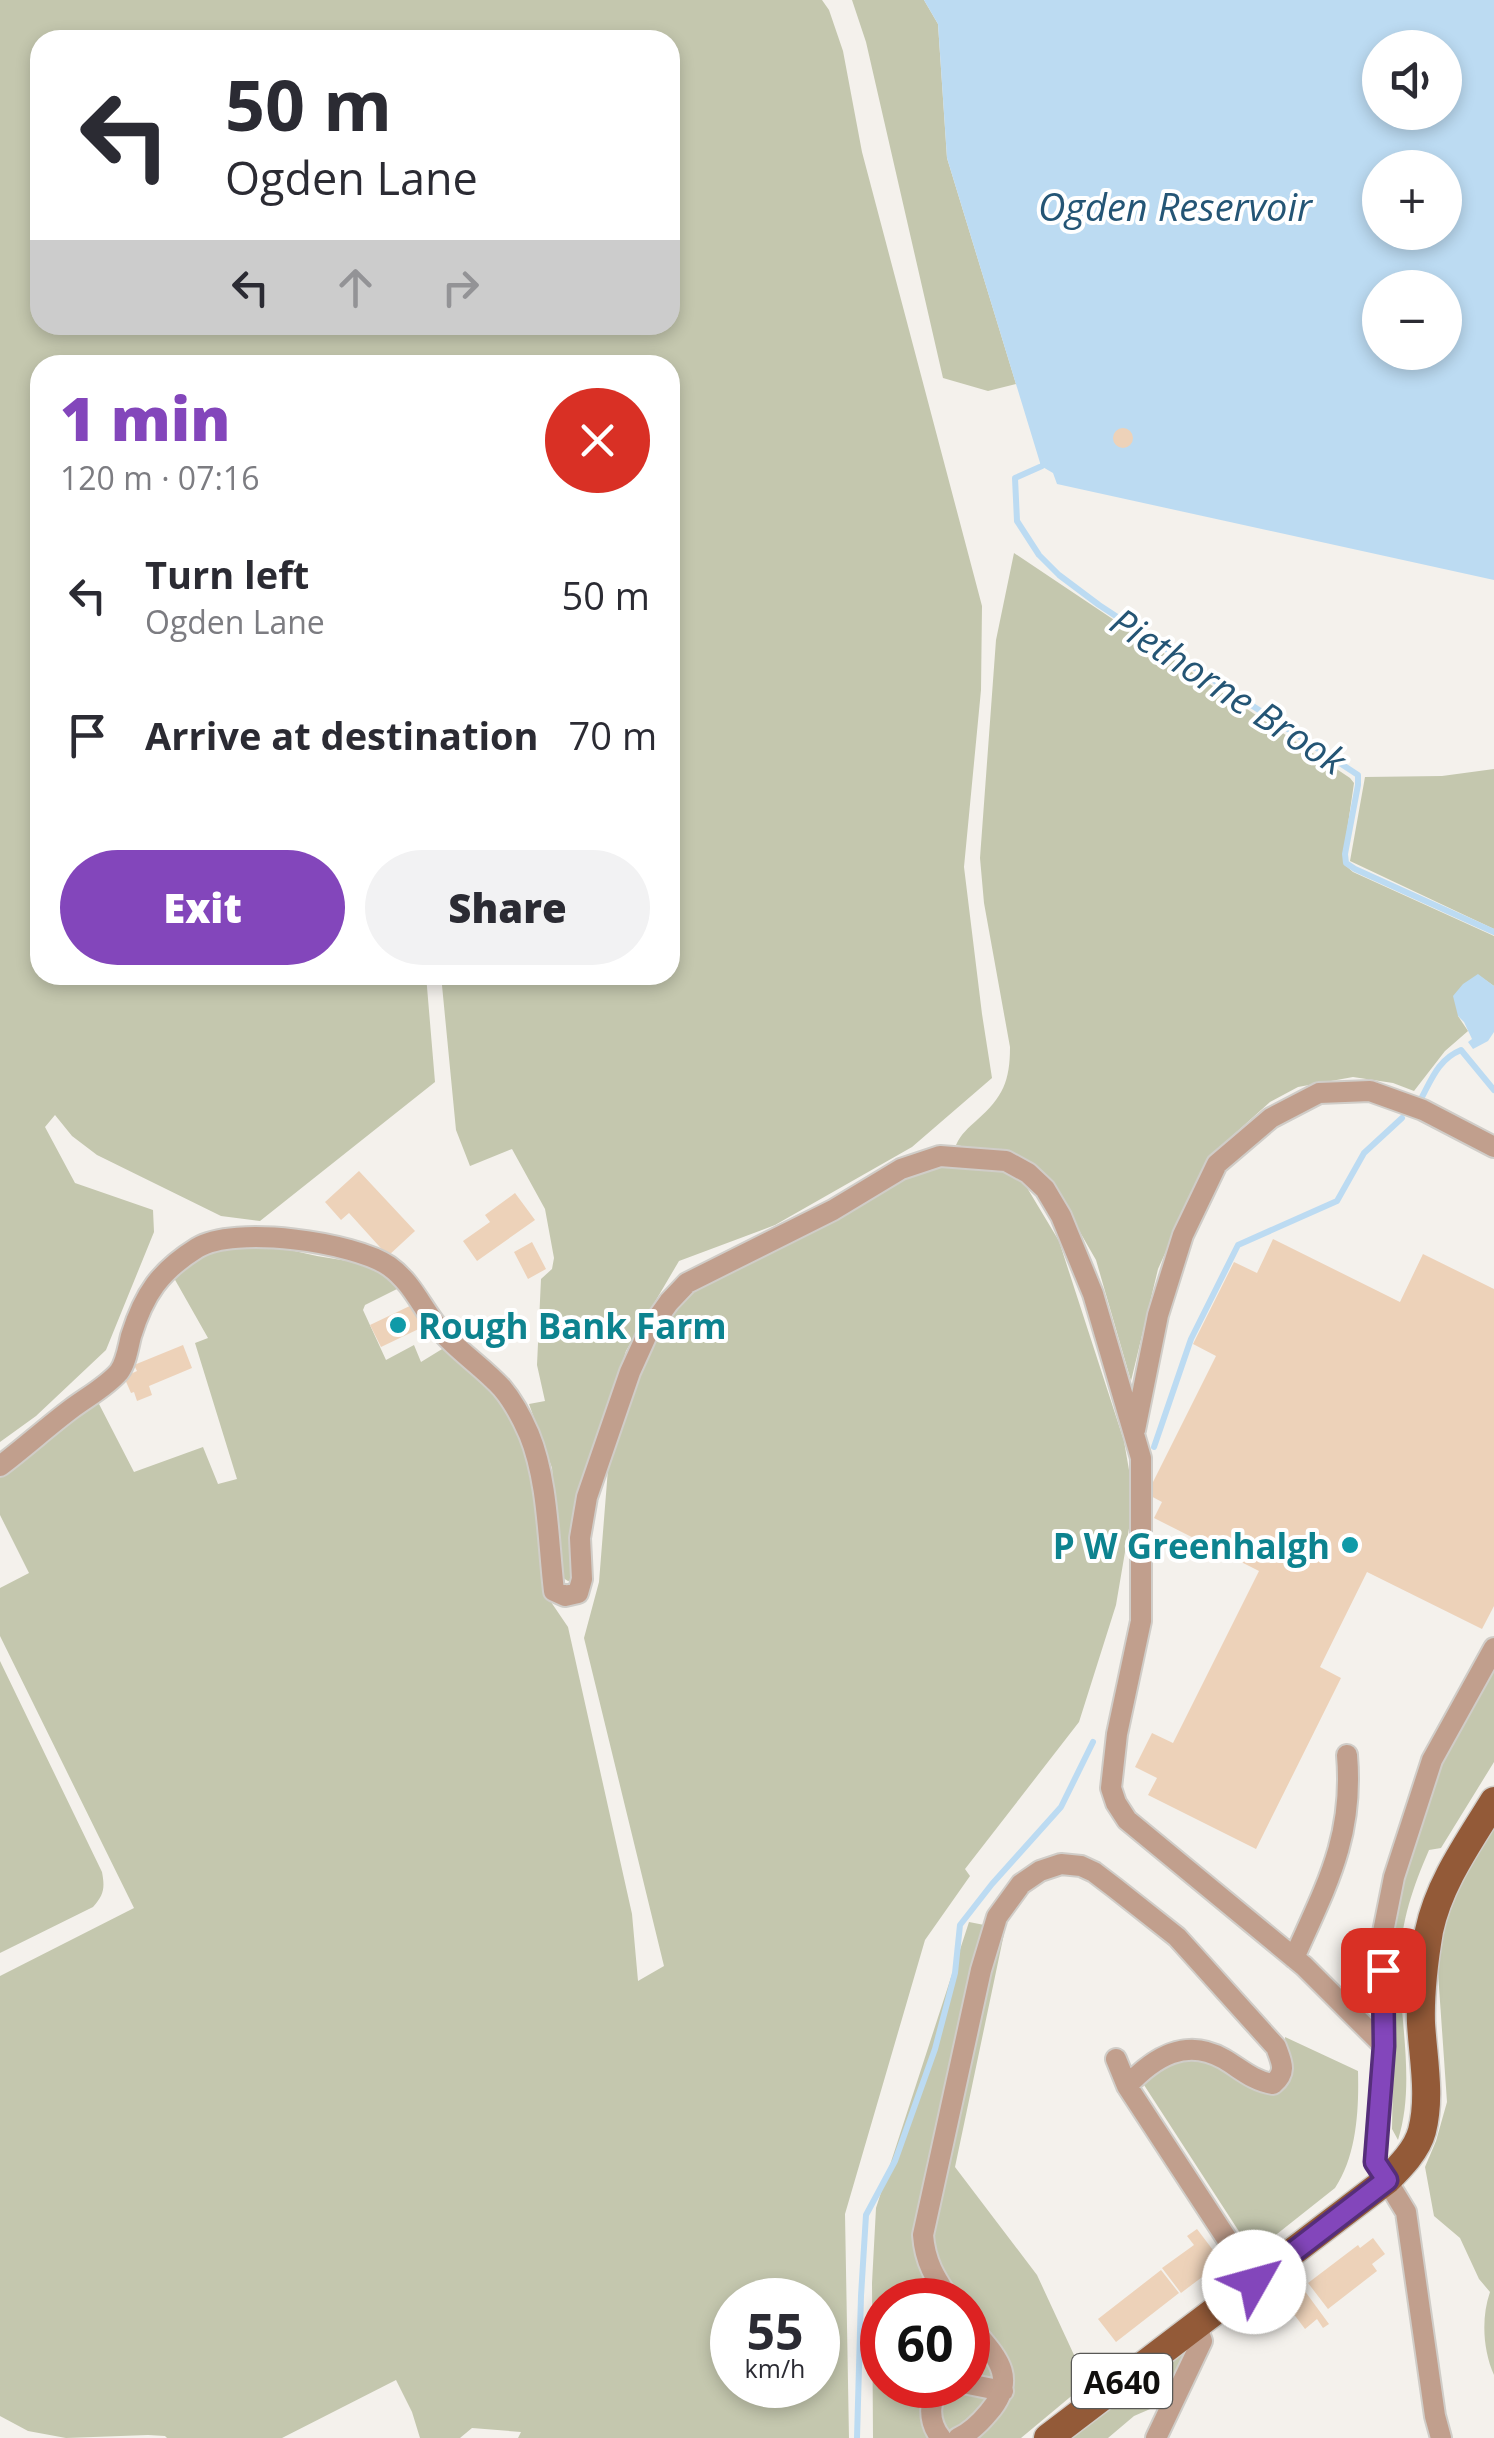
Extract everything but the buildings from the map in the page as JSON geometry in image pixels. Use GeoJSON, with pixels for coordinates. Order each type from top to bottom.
{"type":"FeatureCollection","features":[{"type":"Feature","properties":{"kind":"main road","name":"A640"},"geometry":{"type":"LineString","coordinates":[[1048,2438],[1400,2167],[1422,2133],[1425,2076],[1421,2018],[1430,1926],[1446,1880],[1494,1801]]}},
{"type":"Feature","properties":{"kind":"street"},"geometry":{"type":"LineString","coordinates":[[1135,1432],[1158,1315],[1183,1235],[1217,1164],[1272,1118],[1319,1093],[1370,1092],[1423,1110],[1494,1146]]}},
{"type":"Feature","properties":{"kind":"street"},"geometry":{"type":"LineString","coordinates":[[0,1466],[122,1369],[150,1290],[172,1264],[203,1244],[232,1237],[288,1239],[356,1250],[388,1266],[413,1289],[440,1330],[512,1402],[529,1435],[540,1472],[554,1591],[565,1596],[578,1593],[582,1578],[580,1538],[588,1497],[630,1372],[648,1330],[668,1302],[704,1273],[833,1210],[918,1161],[940,1156],[1006,1161],[1028,1172],[1045,1189],[1061,1216],[1093,1294],[1141,1458],[1141,1621],[1117,1734],[1111,1788],[1116,1803],[1128,1820],[1294,1958],[1384,2046]]}},
{"type":"Feature","properties":{"kind":"street"},"geometry":{"type":"LineString","coordinates":[[1440,2438],[1406,2212],[1375,2162],[1384,2046],[1383,1932],[1394,1877],[1432,1760],[1494,1648]]}},
{"type":"Feature","properties":{"kind":"street"},"geometry":{"type":"LineString","coordinates":[[1294,1958],[1336,1864],[1345,1830],[1347,1755]]}},
{"type":"Feature","properties":{"kind":"street"},"geometry":{"type":"LineString","coordinates":[[934,2278],[924,2256],[923,2235],[982,1970],[997,1917],[1021,1884],[1040,1871],[1062,1864],[1081,1866],[1146,1912],[1176,1937],[1276,2047],[1284,2066],[1281,2077],[1273,2084],[1259,2082],[1220,2057],[1199,2050],[1182,2050],[1164,2055],[1128,2086]]}},
{"type":"Feature","properties":{"kind":"street"},"geometry":{"type":"LineString","coordinates":[[1116,2059],[1128,2086],[1254,2282]]}},
{"type":"Feature","properties":{"kind":"street"},"geometry":{"type":"LineString","coordinates":[[1156,2438],[1202,2341],[1196,2324]]}},
{"type":"Feature","properties":{"kind":"street"},"geometry":{"type":"LineString","coordinates":[[967,2436],[1003,2391],[1004,2377],[990,2352]]}},
{"type":"Feature","properties":{"kind":"street"},"geometry":{"type":"LineString","coordinates":[[990,2388],[1003,2391]]}},
{"type":"Feature","properties":{"kind":"street"},"geometry":{"type":"LineString","coordinates":[[931,2408],[941,2438]]}},
{"type":"Feature","properties":{"kind":"green space"},"geometry":{"type":"Polygon","coordinates":[[[0,0],[822,0],[843,51],[862,152],[982,606],[981,690],[964,867],[992,1078],[912,1147],[775,1225],[679,1261],[626,1351],[576,1511],[573,1580],[560,1576],[552,1468],[529,1404],[545,1401],[537,1365],[541,1279],[552,1269],[554,1258],[545,1209],[512,1149],[470,1166],[456,1130],[442,985],[680,985],[680,355],[30,355],[30,985],[427,985],[435,1082],[260,1221],[221,1216],[97,1155],[72,1136],[55,1115],[45,1127],[75,1183],[153,1210],[154,1232],[106,1350],[36,1416],[0,1442],[0,0]]]}},
{"type":"Feature","properties":{"kind":"green space"},"geometry":{"type":"Polygon","coordinates":[[[852,0],[924,0],[938,24],[947,158],[1016,384],[988,391],[943,378],[866,42],[852,0]]]}},
{"type":"Feature","properties":{"kind":"green space"},"geometry":{"type":"Polygon","coordinates":[[[1014,553],[1350,778],[1354,783],[1343,858],[1353,872],[1494,936],[1494,986],[1478,975],[1458,1016],[1468,1031],[1445,1051],[1414,1091],[1393,1083],[1353,1077],[1298,1087],[1270,1102],[1221,1146],[1202,1171],[1158,1269],[1131,1381],[1096,1260],[1061,1199],[1040,1173],[1020,1157],[956,1145],[999,1096],[1010,1059],[980,858],[996,640],[1014,553]]]}},
{"type":"Feature","properties":{"kind":"green space"},"geometry":{"type":"Polygon","coordinates":[[[1494,769],[1494,929],[1350,861],[1365,777],[1442,776],[1494,769]]]}},
{"type":"Feature","properties":{"kind":"green space"},"geometry":{"type":"Polygon","coordinates":[[[929,1165],[1004,1170],[1023,1181],[1059,1241],[1124,1441],[1134,1499],[1116,1605],[1079,1722],[965,1869],[970,1876],[925,1940],[845,2214],[849,2438],[518,2438],[521,2432],[472,2428],[460,2438],[420,2438],[396,2380],[282,2438],[66,2438],[28,2431],[0,2416],[0,1976],[134,1908],[0,1636],[0,1588],[29,1573],[0,1515],[0,1475],[87,1406],[99,1404],[134,1472],[203,1447],[218,1484],[237,1479],[195,1343],[208,1338],[174,1278],[187,1259],[230,1241],[254,1242],[378,1266],[399,1288],[365,1305],[363,1310],[386,1360],[414,1345],[421,1362],[447,1346],[503,1398],[521,1429],[533,1473],[543,1568],[551,1602],[568,1627],[632,1914],[638,1981],[664,1966],[584,1638],[599,1582],[608,1469],[648,1344],[677,1302],[706,1277],[929,1165]]]}},
{"type":"Feature","properties":{"kind":"green space"},"geometry":{"type":"Polygon","coordinates":[[[0,1661],[102,1872],[103,1883],[93,1907],[0,1953],[0,1661]]]}},
{"type":"Feature","properties":{"kind":"green space"},"geometry":{"type":"Polygon","coordinates":[[[1494,1661],[1494,1762],[1441,1848],[1429,1850],[1405,1918],[1400,1984],[1406,2096],[1398,2140],[1392,2129],[1391,1923],[1407,1857],[1460,1720],[1494,1661]]]}},
{"type":"Feature","properties":{"kind":"green space"},"geometry":{"type":"Polygon","coordinates":[[[1494,1811],[1494,2375],[1484,2334],[1490,2292],[1479,2279],[1460,2238],[1434,2216],[1425,2167],[1447,2102],[1437,1958],[1443,1925],[1459,1872],[1494,1811]]]}},
{"type":"Feature","properties":{"kind":"green space"},"geometry":{"type":"Polygon","coordinates":[[[969,1922],[1005,1929],[955,2167],[1037,2275],[1087,2383],[1021,2438],[873,2438],[873,2408],[990,2408],[990,2278],[872,2278],[876,2208],[969,1922]]]}},
{"type":"Feature","properties":{"kind":"green space"},"geometry":{"type":"Polygon","coordinates":[[[1285,2037],[1358,2071],[1355,2131],[1348,2161],[1335,2188],[1253,2253],[1143,2079],[1169,2057],[1214,2059],[1263,2088],[1287,2071],[1285,2037]]]}},
{"type":"Feature","properties":{"kind":"green space"},"geometry":{"type":"Polygon","coordinates":[[[1189,2345],[1164,2403],[1134,2416],[1108,2438],[1063,2438],[1189,2345]]]}},
{"type":"Feature","properties":{"kind":"water","name":"Ogden Reservoir"},"geometry":{"type":"Polygon","coordinates":[[[924,0],[1494,0],[1494,580],[1057,484],[1053,473],[1041,466],[947,158],[938,24],[924,0]]]}},
{"type":"Feature","properties":{"kind":"water"},"geometry":{"type":"Polygon","coordinates":[[[1478,974],[1494,986],[1494,1032],[1488,1041],[1473,1049],[1453,996],[1478,974]]]}},
{"type":"Feature","properties":{"kind":"waterway","name":"Piethorne Brook"},"geometry":{"type":"LineString","coordinates":[[1045,461],[1015,478],[1017,521],[1039,555],[1099,605],[1358,775],[1346,863],[1494,932]]}},
{"type":"Feature","properties":{"kind":"waterway"},"geometry":{"type":"LineString","coordinates":[[1422,1097],[1442,1064],[1461,1050],[1494,1090]]}},
{"type":"Feature","properties":{"kind":"waterway","name":"Piethorne Brook"},"geometry":{"type":"LineString","coordinates":[[1154,1447],[1191,1339],[1238,1245],[1337,1201],[1364,1153],[1402,1118]]}},
{"type":"Feature","properties":{"kind":"waterway","name":"Piethorne Brook"},"geometry":{"type":"LineString","coordinates":[[857,2438],[866,2215],[895,2161],[935,2049],[955,1973],[960,1925],[1061,1807],[1093,1742]]}},
{"type":"Feature","properties":{"kind":"place","name":"Rough Bank Farm"},"geometry":{"type":"Point","coordinates":[398,1325]}},
{"type":"Feature","properties":{"kind":"place","name":"P W Greenhalgh"},"geometry":{"type":"Point","coordinates":[1350,1545]}},
{"type":"Feature","properties":{"kind":"route"},"geometry":{"type":"LineString","coordinates":[[1254,2282],[1387,2180],[1375,2162],[1384,2046],[1383,1970]]}}]}
